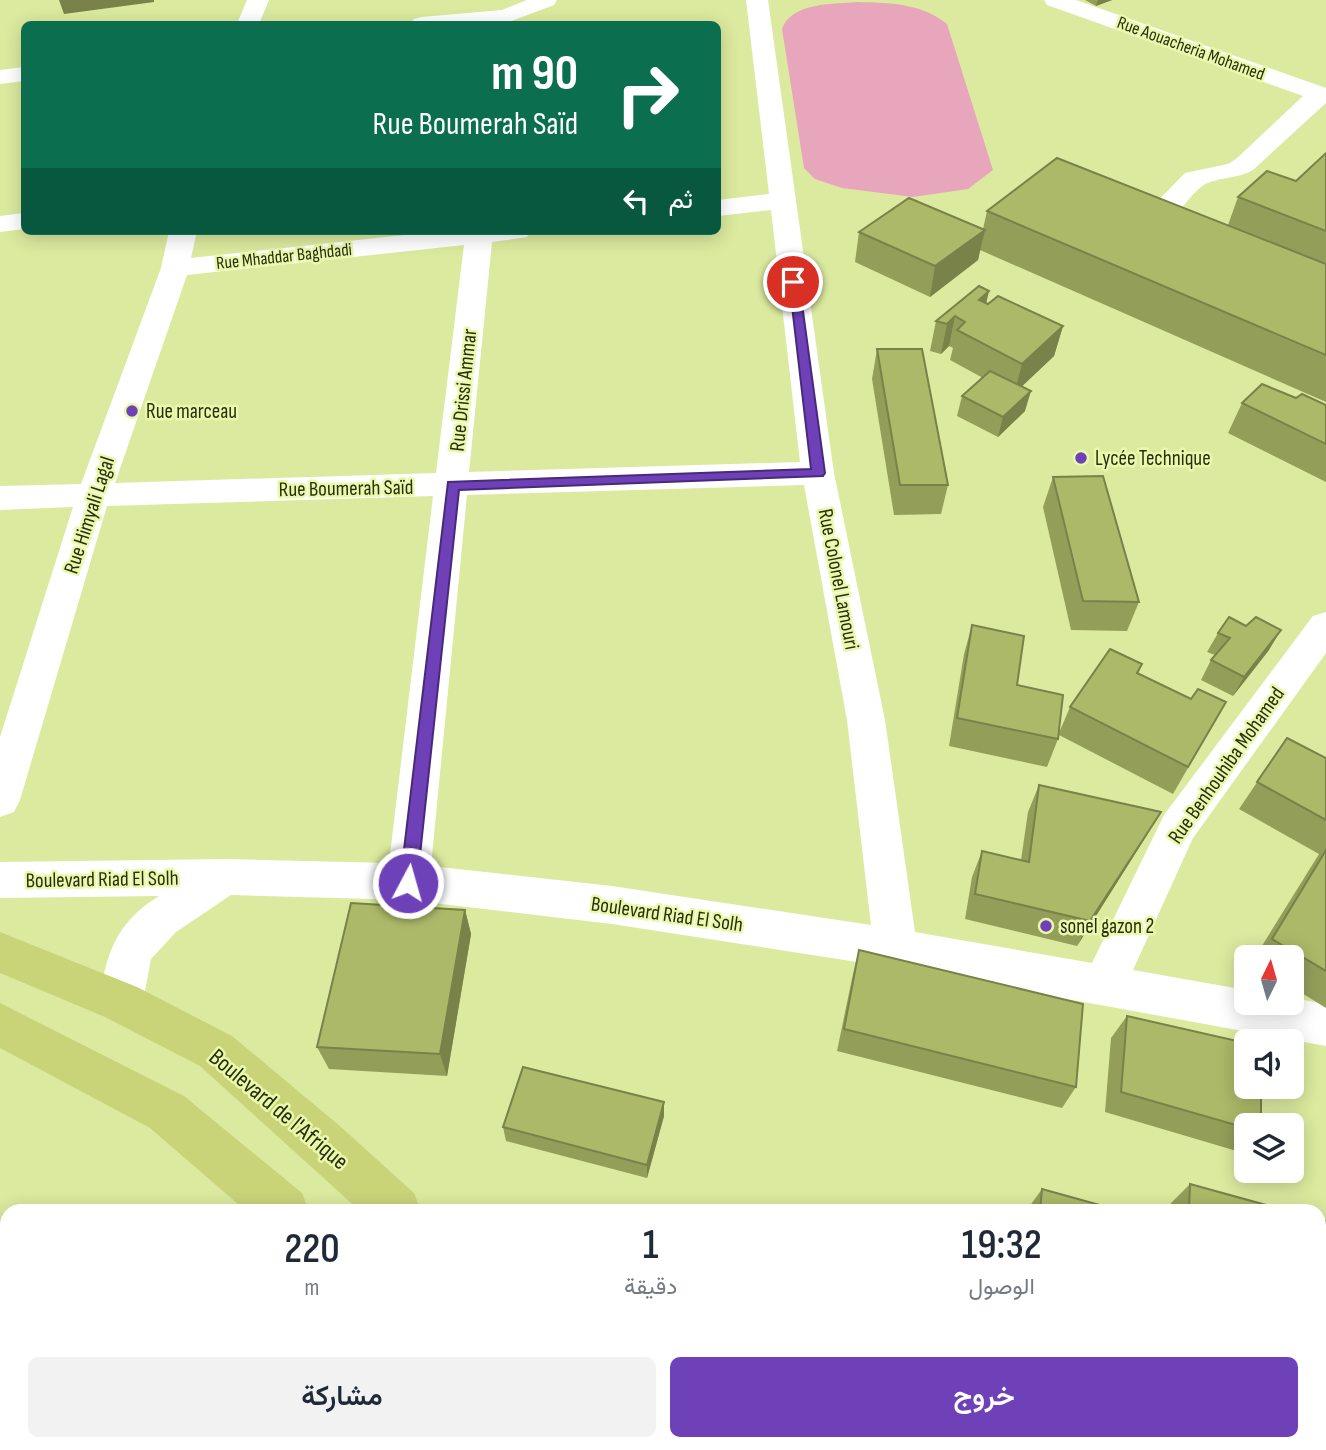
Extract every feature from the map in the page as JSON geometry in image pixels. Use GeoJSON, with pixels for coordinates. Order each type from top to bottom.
{"type":"FeatureCollection","features":[{"type":"Feature","properties":{"kind":"main road","name":"Boulevard de l'Afrique"},"geometry":{"type":"LineString","coordinates":[[0,952],[121,1002],[216,1051],[388,1204]]}},
{"type":"Feature","properties":{"kind":"main road"},"geometry":{"type":"LineString","coordinates":[[0,1024],[167,1112],[276,1204]]}},
{"type":"Feature","properties":{"kind":"street"},"geometry":{"type":"LineString","coordinates":[[249,21],[258,0]]}},
{"type":"Feature","properties":{"kind":"street"},"geometry":{"type":"LineString","coordinates":[[484,21],[505,20],[546,0]]}},
{"type":"Feature","properties":{"kind":"street","name":"Rue Colonel Lamouri"},"geometry":{"type":"LineString","coordinates":[[757,0],[818,473],[866,720],[896,948]]}},
{"type":"Feature","properties":{"kind":"street","name":"Rue Aouacheria Mohamed"},"geometry":{"type":"LineString","coordinates":[[1055,0],[1323,95]]}},
{"type":"Feature","properties":{"kind":"street"},"geometry":{"type":"LineString","coordinates":[[0,77],[21,74]]}},
{"type":"Feature","properties":{"kind":"street"},"geometry":{"type":"LineString","coordinates":[[1128,211],[1166,227],[1194,179],[1236,170],[1323,95]]}},
{"type":"Feature","properties":{"kind":"street"},"geometry":{"type":"LineString","coordinates":[[721,208],[782,201]]}},
{"type":"Feature","properties":{"kind":"street"},"geometry":{"type":"LineString","coordinates":[[0,224],[21,221]]}},
{"type":"Feature","properties":{"kind":"street","name":"Rue Himyali Lagal"},"geometry":{"type":"LineString","coordinates":[[0,800],[94,495],[175,268],[182,235]]}},
{"type":"Feature","properties":{"kind":"street","name":"Rue Mhaddar Baghdadi"},"geometry":{"type":"LineString","coordinates":[[175,268],[462,235]]}},
{"type":"Feature","properties":{"kind":"street","name":"Rue Drissi Ammar"},"geometry":{"type":"LineString","coordinates":[[408,883],[479,235]]}},
{"type":"Feature","properties":{"kind":"street","name":"Rue Boumerah Saïd"},"geometry":{"type":"LineString","coordinates":[[0,498],[818,473]]}},
{"type":"Feature","properties":{"kind":"street","name":"Rue Benhouhiba Mohamed"},"geometry":{"type":"LineString","coordinates":[[1103,986],[1178,827],[1326,626]]}},
{"type":"Feature","properties":{"kind":"street"},"geometry":{"type":"LineString","coordinates":[[121,1002],[131,950],[161,918],[226,877]]}},
{"type":"Feature","properties":{"kind":"street","name":"Boulevard Riad El Solh"},"geometry":{"type":"LineString","coordinates":[[0,880],[226,877],[408,883],[612,905],[896,948],[1326,1025]]}},
{"type":"Feature","properties":{"kind":"shaded area"},"geometry":{"type":"Polygon","coordinates":[[[858,2],[916,8],[947,24],[993,170],[968,189],[913,197],[842,188],[815,179],[804,168],[782,29],[787,20],[804,9],[826,4],[858,2]]]}},
{"type":"Feature","properties":{"kind":"building"},"geometry":{"type":"Polygon","coordinates":[[[1326,153],[1326,231],[1238,197],[1267,171],[1296,181],[1326,153]]]}},
{"type":"Feature","properties":{"kind":"building"},"geometry":{"type":"Polygon","coordinates":[[[1057,158],[1326,264],[1326,355],[987,211],[1057,158]]]}},
{"type":"Feature","properties":{"kind":"building"},"geometry":{"type":"Polygon","coordinates":[[[909,198],[985,230],[935,266],[859,232],[909,198]]]}},
{"type":"Feature","properties":{"kind":"building"},"geometry":{"type":"Polygon","coordinates":[[[979,286],[989,291],[979,300],[988,304],[998,296],[1063,326],[1022,364],[957,330],[965,322],[955,316],[947,324],[936,321],[979,286]]]}},
{"type":"Feature","properties":{"kind":"building"},"geometry":{"type":"Polygon","coordinates":[[[877,349],[922,349],[948,485],[900,485],[877,349]]]}},
{"type":"Feature","properties":{"kind":"building"},"geometry":{"type":"Polygon","coordinates":[[[990,371],[1031,391],[1003,417],[962,396],[990,371]]]}},
{"type":"Feature","properties":{"kind":"building"},"geometry":{"type":"Polygon","coordinates":[[[1262,384],[1296,398],[1302,394],[1326,405],[1326,444],[1242,403],[1262,384]]]}},
{"type":"Feature","properties":{"kind":"building"},"geometry":{"type":"Polygon","coordinates":[[[1103,476],[1139,602],[1083,601],[1053,477],[1103,476]]]}},
{"type":"Feature","properties":{"kind":"building"},"geometry":{"type":"Polygon","coordinates":[[[1229,617],[1246,626],[1256,617],[1281,630],[1244,677],[1211,660],[1230,638],[1218,633],[1229,617]]]}},
{"type":"Feature","properties":{"kind":"building"},"geometry":{"type":"Polygon","coordinates":[[[972,625],[1024,636],[1017,685],[1063,695],[1058,739],[957,718],[972,625]]]}},
{"type":"Feature","properties":{"kind":"building"},"geometry":{"type":"Polygon","coordinates":[[[1110,649],[1142,664],[1137,673],[1191,699],[1198,689],[1226,702],[1188,767],[1070,707],[1110,649]]]}},
{"type":"Feature","properties":{"kind":"building"},"geometry":{"type":"Polygon","coordinates":[[[1287,738],[1326,758],[1326,820],[1257,782],[1287,738]]]}},
{"type":"Feature","properties":{"kind":"building"},"geometry":{"type":"Polygon","coordinates":[[[1039,785],[1161,812],[1090,921],[975,894],[982,851],[1029,862],[1039,785]]]}},
{"type":"Feature","properties":{"kind":"building"},"geometry":{"type":"Polygon","coordinates":[[[1326,850],[1326,971],[1304,958],[1304,945],[1282,945],[1272,939],[1326,850]]]}},
{"type":"Feature","properties":{"kind":"building"},"geometry":{"type":"Polygon","coordinates":[[[351,903],[465,910],[440,1054],[317,1047],[351,903]]]}},
{"type":"Feature","properties":{"kind":"building"},"geometry":{"type":"Polygon","coordinates":[[[859,950],[1083,1004],[1076,1087],[844,1029],[859,950]]]}},
{"type":"Feature","properties":{"kind":"building"},"geometry":{"type":"Polygon","coordinates":[[[1127,1016],[1234,1040],[1234,1099],[1261,1099],[1261,1113],[1234,1113],[1234,1125],[1121,1092],[1127,1016]]]}},
{"type":"Feature","properties":{"kind":"building"},"geometry":{"type":"Polygon","coordinates":[[[523,1067],[664,1102],[647,1165],[503,1127],[523,1067]]]}},
{"type":"Feature","properties":{"kind":"building"},"geometry":{"type":"Polygon","coordinates":[[[1190,1184],[1263,1204],[1189,1204],[1190,1184]]]}},
{"type":"Feature","properties":{"kind":"building"},"geometry":{"type":"Polygon","coordinates":[[[1042,1189],[1096,1204],[1041,1204],[1042,1189]]]}},
{"type":"Feature","properties":{"kind":"place","name":"Rue marceau"},"geometry":{"type":"Point","coordinates":[132,411]}},
{"type":"Feature","properties":{"kind":"place","name":"Lycée Technique"},"geometry":{"type":"Point","coordinates":[1081,458]}},
{"type":"Feature","properties":{"kind":"place","name":"sonel gazon 2"},"geometry":{"type":"Point","coordinates":[1046,926]}},
{"type":"Feature","properties":{"kind":"route"},"geometry":{"type":"LineString","coordinates":[[408,883],[453,485],[818,473],[793,282]]}}]}
